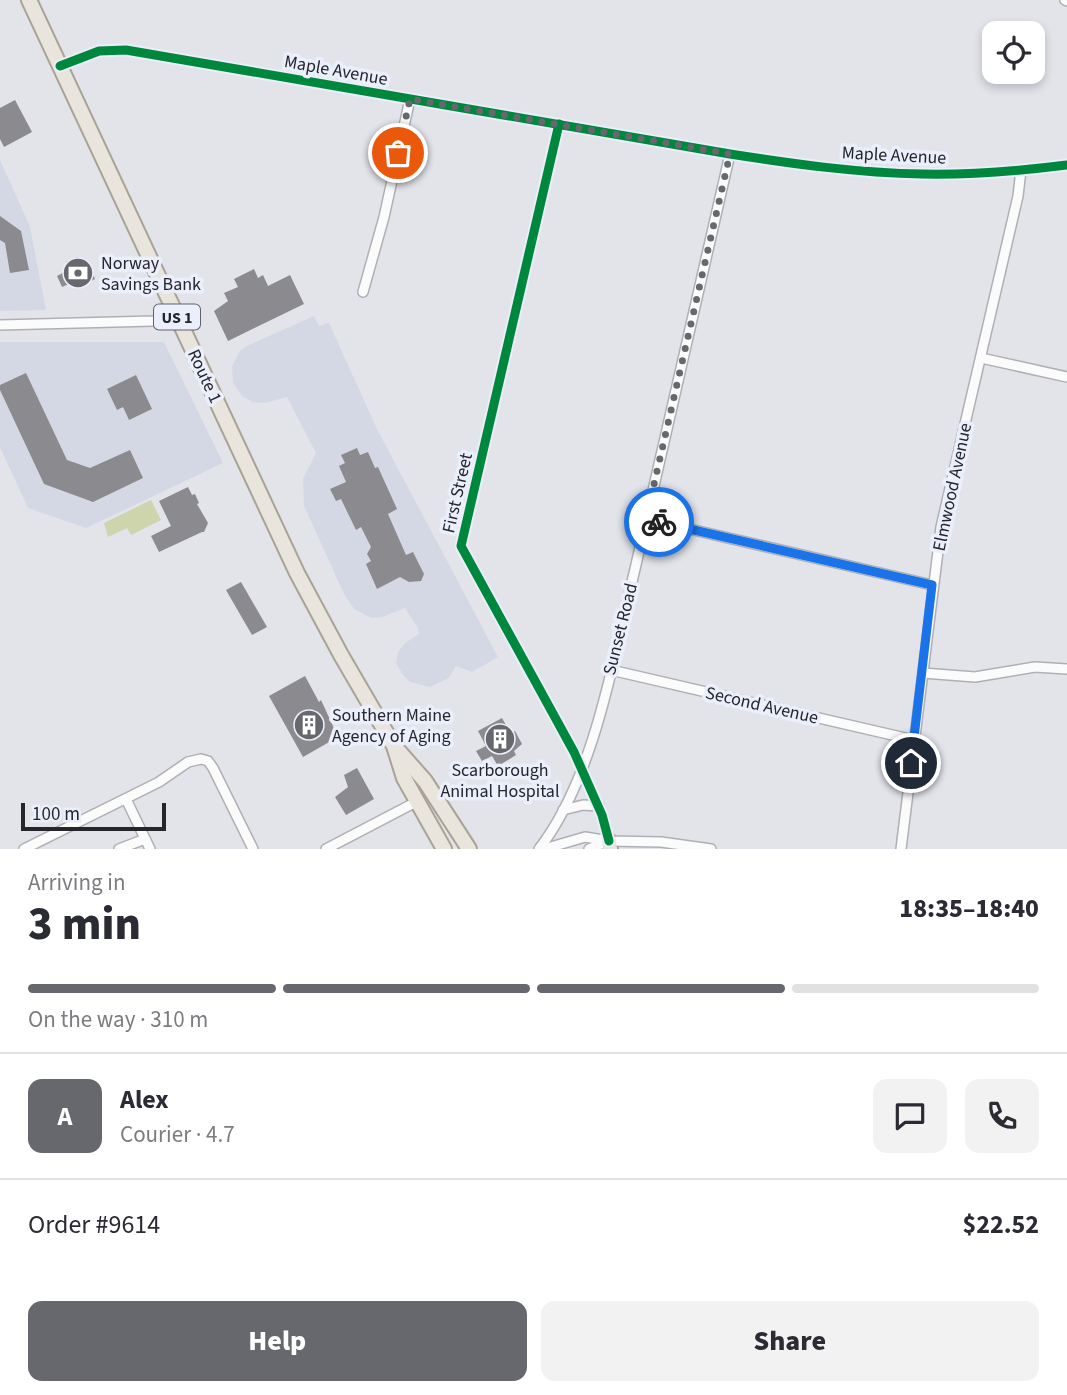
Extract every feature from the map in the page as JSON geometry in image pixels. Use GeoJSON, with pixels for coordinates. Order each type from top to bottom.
{"type":"FeatureCollection","features":[{"type":"Feature","properties":{"kind":"main road","name":"Route 1"},"geometry":{"type":"LineString","coordinates":[[29,0],[297,573],[394,746],[425,781],[468,849]]}},
{"type":"Feature","properties":{"kind":"main road","name":"Route 1"},"geometry":{"type":"LineString","coordinates":[[394,746],[404,778],[444,849]]}},
{"type":"Feature","properties":{"kind":"street","name":"Maple Avenue"},"geometry":{"type":"LineString","coordinates":[[60,66],[99,51],[126,50],[800,165],[878,172],[966,174],[1067,165]]}},
{"type":"Feature","properties":{"kind":"street"},"geometry":{"type":"LineString","coordinates":[[363,292],[384,217],[410,99]]}},
{"type":"Feature","properties":{"kind":"street","name":"First Street"},"geometry":{"type":"LineString","coordinates":[[559,124],[461,546],[582,768],[599,806],[610,845]]}},
{"type":"Feature","properties":{"kind":"street","name":"Sunset Road"},"geometry":{"type":"LineString","coordinates":[[542,849],[582,768],[611,670],[730,154]]}},
{"type":"Feature","properties":{"kind":"street","name":"Elmwood Avenue"},"geometry":{"type":"LineString","coordinates":[[901,849],[941,527],[1018,195],[1021,170]]}},
{"type":"Feature","properties":{"kind":"street"},"geometry":{"type":"LineString","coordinates":[[0,325],[153,321],[177,317]]}},
{"type":"Feature","properties":{"kind":"street"},"geometry":{"type":"LineString","coordinates":[[981,358],[1067,377]]}},
{"type":"Feature","properties":{"kind":"street"},"geometry":{"type":"LineString","coordinates":[[646,519],[932,585]]}},
{"type":"Feature","properties":{"kind":"street"},"geometry":{"type":"LineString","coordinates":[[923,673],[975,677],[1035,667],[1067,669]]}},
{"type":"Feature","properties":{"kind":"street","name":"Second Avenue"},"geometry":{"type":"LineString","coordinates":[[611,670],[914,740]]}},
{"type":"Feature","properties":{"kind":"street"},"geometry":{"type":"LineString","coordinates":[[24,849],[159,782],[188,762],[205,760],[213,768],[253,849]]}},
{"type":"Feature","properties":{"kind":"street"},"geometry":{"type":"LineString","coordinates":[[126,799],[150,849]]}},
{"type":"Feature","properties":{"kind":"street"},"geometry":{"type":"LineString","coordinates":[[326,849],[416,802]]}},
{"type":"Feature","properties":{"kind":"street"},"geometry":{"type":"LineString","coordinates":[[563,810],[583,805],[599,806]]}},
{"type":"Feature","properties":{"kind":"street"},"geometry":{"type":"LineString","coordinates":[[542,849],[585,837],[610,845]]}},
{"type":"Feature","properties":{"kind":"street"},"geometry":{"type":"LineString","coordinates":[[119,849],[145,839]]}},
{"type":"Feature","properties":{"kind":"street"},"geometry":{"type":"LineString","coordinates":[[589,849],[646,841],[711,849]]}},
{"type":"Feature","properties":{"kind":"shaded area"},"geometry":{"type":"Polygon","coordinates":[[[0,160],[30,227],[46,310],[0,311],[0,160]]]}},
{"type":"Feature","properties":{"kind":"shaded area"},"geometry":{"type":"Polygon","coordinates":[[[314,316],[319,326],[329,323],[377,429],[498,657],[472,672],[456,666],[449,678],[430,687],[410,682],[403,675],[396,663],[398,652],[405,643],[419,634],[418,628],[405,608],[372,618],[354,609],[344,594],[304,506],[303,479],[316,453],[287,397],[265,403],[253,402],[243,397],[233,383],[232,366],[240,351],[314,316]]]}},
{"type":"Feature","properties":{"kind":"shaded area"},"geometry":{"type":"Polygon","coordinates":[[[0,342],[164,342],[223,463],[86,528],[28,508],[0,447],[0,342]]]}},
{"type":"Feature","properties":{"kind":"green space"},"geometry":{"type":"Polygon","coordinates":[[[151,500],[161,520],[131,535],[127,528],[108,537],[104,523],[151,500]]]}},
{"type":"Feature","properties":{"kind":"building"},"geometry":{"type":"Polygon","coordinates":[[[15,100],[32,132],[4,147],[0,139],[0,108],[15,100]]]}},
{"type":"Feature","properties":{"kind":"building"},"geometry":{"type":"Polygon","coordinates":[[[0,216],[21,231],[29,270],[10,273],[5,243],[0,240],[0,216]]]}},
{"type":"Feature","properties":{"kind":"building","name":"Norway Savings Bank"},"geometry":{"type":"Polygon","coordinates":[[[77,257],[81,264],[86,261],[95,279],[76,288],[73,282],[62,287],[57,276],[70,269],[66,262],[77,257]]]}},
{"type":"Feature","properties":{"kind":"building"},"geometry":{"type":"Polygon","coordinates":[[[254,269],[258,278],[263,275],[268,286],[290,275],[304,304],[228,341],[214,311],[228,301],[224,293],[238,287],[234,279],[254,269]]]}},
{"type":"Feature","properties":{"kind":"building"},"geometry":{"type":"Polygon","coordinates":[[[26,373],[67,460],[90,468],[130,450],[143,478],[93,502],[44,484],[0,390],[0,385],[26,373]]]}},
{"type":"Feature","properties":{"kind":"building"},"geometry":{"type":"Polygon","coordinates":[[[136,375],[152,409],[129,420],[123,407],[117,410],[107,389],[136,375]]]}},
{"type":"Feature","properties":{"kind":"building"},"geometry":{"type":"Polygon","coordinates":[[[357,448],[360,455],[368,452],[375,468],[378,467],[397,509],[388,514],[406,555],[413,552],[424,574],[421,581],[409,582],[400,577],[377,589],[366,564],[371,561],[367,554],[371,547],[361,527],[356,530],[341,499],[336,501],[330,489],[346,482],[339,466],[345,463],[341,455],[357,448]]]}},
{"type":"Feature","properties":{"kind":"building"},"geometry":{"type":"Polygon","coordinates":[[[188,487],[192,495],[195,494],[199,503],[197,504],[208,523],[204,532],[159,552],[151,536],[171,526],[159,501],[188,487]]]}},
{"type":"Feature","properties":{"kind":"building"},"geometry":{"type":"Polygon","coordinates":[[[241,582],[267,627],[252,635],[226,590],[241,582]]]}},
{"type":"Feature","properties":{"kind":"building","name":"Southern Maine Agency of Aging"},"geometry":{"type":"Polygon","coordinates":[[[305,676],[319,702],[321,700],[338,737],[303,757],[269,696],[305,676]]]}},
{"type":"Feature","properties":{"kind":"building","name":"Scarborough Animal Hospital"},"geometry":{"type":"Polygon","coordinates":[[[502,718],[511,734],[515,731],[522,744],[514,751],[516,755],[498,766],[492,756],[482,761],[476,751],[486,746],[478,731],[502,718]]]}},
{"type":"Feature","properties":{"kind":"building"},"geometry":{"type":"Polygon","coordinates":[[[357,768],[374,799],[346,815],[335,797],[348,787],[344,775],[357,768]]]}},
{"type":"Feature","properties":{"kind":"cycle path"},"geometry":{"type":"LineString","coordinates":[[60,66],[99,51],[126,50],[730,154],[850,170],[959,174],[1067,165]]}},
{"type":"Feature","properties":{"kind":"cycle path"},"geometry":{"type":"LineString","coordinates":[[559,124],[461,546],[574,752],[602,815],[609,841]]}},
{"type":"Feature","properties":{"kind":"way so far"},"geometry":{"type":"LineString","coordinates":[[398,153],[410,99],[730,154],[646,519],[659,522]]}},
{"type":"Feature","properties":{"kind":"place","name":"Norway Savings Bank"},"geometry":{"type":"Point","coordinates":[78,273]}},
{"type":"Feature","properties":{"kind":"place","name":"Southern Maine Agency of Aging"},"geometry":{"type":"Point","coordinates":[309,725]}},
{"type":"Feature","properties":{"kind":"place","name":"Scarborough Animal Hospital"},"geometry":{"type":"Point","coordinates":[500,739]}},
{"type":"Feature","properties":{"kind":"route"},"geometry":{"type":"LineString","coordinates":[[659,522],[932,585],[911,763]]}}]}
